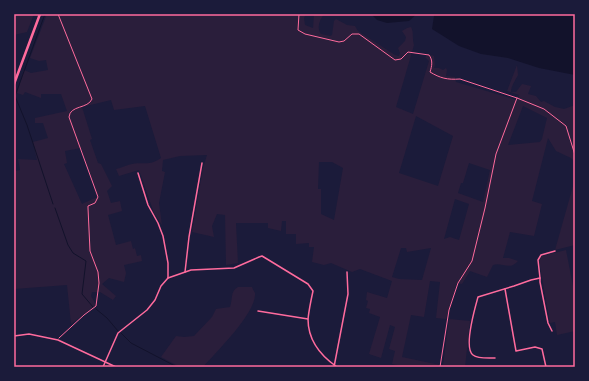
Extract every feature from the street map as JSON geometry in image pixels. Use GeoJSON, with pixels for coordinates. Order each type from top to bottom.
{"type":"FeatureCollection","features":[{"type":"Feature","properties":{"kind":"main road"},"geometry":{"type":"LineString","coordinates":[[14,84],[40,14]]}},
{"type":"Feature","properties":{"kind":"street"},"geometry":{"type":"LineString","coordinates":[[185,272],[188,237],[202,163]]}},
{"type":"Feature","properties":{"kind":"street"},"geometry":{"type":"LineString","coordinates":[[138,172],[148,205],[163,236],[168,263],[168,278]]}},
{"type":"Feature","properties":{"kind":"street"},"geometry":{"type":"LineString","coordinates":[[552,331],[548,323],[540,282],[538,258],[555,251]]}},
{"type":"Feature","properties":{"kind":"street"},"geometry":{"type":"LineString","coordinates":[[103,367],[118,333],[147,310],[155,300],[161,286],[168,278],[191,270],[234,268],[262,256],[308,284],[311,288],[313,291],[308,319],[312,337],[318,350],[334,366],[338,367]]}},
{"type":"Feature","properties":{"kind":"street"},"geometry":{"type":"LineString","coordinates":[[334,366],[348,294],[347,272]]}},
{"type":"Feature","properties":{"kind":"street"},"geometry":{"type":"LineString","coordinates":[[495,358],[475,357],[471,354],[469,349],[472,320],[478,296],[540,278]]}},
{"type":"Feature","properties":{"kind":"street"},"geometry":{"type":"LineString","coordinates":[[505,289],[516,351],[536,347],[542,349],[546,367]]}},
{"type":"Feature","properties":{"kind":"street"},"geometry":{"type":"LineString","coordinates":[[258,311],[308,319]]}},
{"type":"Feature","properties":{"kind":"street"},"geometry":{"type":"LineString","coordinates":[[14,336],[29,334],[58,340],[116,367]]}},
{"type":"Feature","properties":{"kind":"path"},"geometry":{"type":"LineString","coordinates":[[58,14],[92,99],[89,104],[69,112],[69,117],[98,197],[98,200],[88,206],[88,208],[90,251],[98,272],[99,283],[96,306],[64,332],[58,340]]}},
{"type":"Feature","properties":{"kind":"path"},"geometry":{"type":"LineString","coordinates":[[299,14],[298,30],[305,34],[339,42],[344,41],[352,34],[359,34],[395,60],[401,59],[408,52],[429,55],[432,63],[430,72],[440,78],[450,80],[460,79],[517,98],[544,109],[566,126],[575,155]]}},
{"type":"Feature","properties":{"kind":"path"},"geometry":{"type":"LineString","coordinates":[[440,367],[449,310],[458,284],[472,261],[496,154],[517,98]]}},
{"type":"Feature","properties":{"kind":"shaded area"},"geometry":{"type":"Polygon","coordinates":[[[14,14],[34,14],[27,32],[14,35],[14,14]]]}},
{"type":"Feature","properties":{"kind":"shaded area"},"geometry":{"type":"Polygon","coordinates":[[[47,14],[306,14],[304,18],[305,25],[313,28],[314,14],[324,14],[319,26],[321,34],[332,35],[334,21],[336,19],[347,25],[355,26],[358,31],[395,55],[399,56],[400,53],[398,48],[405,41],[406,37],[402,31],[411,27],[414,45],[396,107],[413,114],[429,61],[425,57],[428,54],[434,56],[434,68],[443,70],[446,68],[446,76],[455,77],[456,82],[517,100],[519,95],[507,91],[517,65],[518,75],[512,86],[511,92],[516,92],[522,84],[531,86],[528,94],[536,96],[541,102],[544,101],[555,107],[564,109],[575,105],[575,162],[571,158],[556,151],[548,138],[532,201],[542,204],[534,236],[510,232],[503,258],[518,261],[509,266],[493,265],[487,277],[470,271],[462,284],[457,283],[446,319],[436,318],[440,282],[430,281],[424,317],[411,315],[402,357],[440,365],[439,367],[407,367],[392,364],[395,351],[389,349],[395,327],[390,325],[381,358],[369,354],[380,317],[369,313],[370,309],[366,308],[368,301],[366,300],[367,292],[387,298],[392,281],[360,269],[352,272],[331,263],[324,265],[312,262],[314,247],[309,247],[309,243],[296,244],[296,234],[286,234],[286,221],[282,221],[281,231],[268,228],[268,223],[236,223],[238,263],[226,265],[225,215],[217,214],[212,226],[214,237],[192,232],[203,168],[207,155],[180,156],[163,160],[162,171],[165,172],[159,203],[162,225],[154,213],[139,170],[119,176],[116,169],[132,164],[150,163],[161,158],[145,106],[114,110],[111,100],[82,107],[92,139],[90,140],[98,163],[101,164],[112,186],[107,191],[111,203],[120,201],[122,211],[108,215],[116,245],[131,241],[133,249],[135,248],[137,256],[141,255],[142,261],[124,265],[126,273],[124,282],[109,278],[102,284],[116,296],[113,300],[100,292],[92,292],[91,296],[96,305],[71,324],[67,285],[14,289],[14,171],[20,170],[18,159],[37,160],[33,142],[48,138],[43,123],[35,123],[35,118],[67,111],[61,94],[41,94],[41,98],[25,92],[23,95],[17,93],[24,70],[31,73],[48,70],[46,60],[39,61],[30,58],[47,14]],[[523,106],[508,145],[540,142],[547,118],[523,106]],[[416,116],[399,173],[438,186],[453,136],[416,116]],[[81,148],[65,151],[67,163],[64,164],[82,204],[99,198],[81,148]],[[319,162],[318,189],[321,189],[321,214],[334,220],[343,168],[332,162],[319,162]],[[469,163],[463,183],[461,183],[458,193],[483,202],[490,170],[469,163]],[[455,199],[444,239],[450,237],[459,240],[469,204],[455,199]],[[401,248],[392,277],[399,279],[422,280],[431,248],[407,252],[406,248],[401,248]]]}},
{"type":"Feature","properties":{"kind":"shaded area"},"geometry":{"type":"Polygon","coordinates":[[[371,14],[417,14],[409,21],[387,23],[377,20],[371,14]]]}},
{"type":"Feature","properties":{"kind":"shaded area"},"geometry":{"type":"Polygon","coordinates":[[[433,14],[575,14],[575,75],[539,68],[508,58],[481,54],[459,46],[432,29],[433,14]]]}},
{"type":"Feature","properties":{"kind":"shaded area"},"geometry":{"type":"Polygon","coordinates":[[[575,179],[575,245],[555,250],[575,179]]]}},
{"type":"Feature","properties":{"kind":"shaded area"},"geometry":{"type":"Polygon","coordinates":[[[566,250],[575,296],[575,331],[557,335],[555,322],[550,323],[539,261],[542,256],[566,250]]]}},
{"type":"Feature","properties":{"kind":"shaded area"},"geometry":{"type":"Polygon","coordinates":[[[238,287],[252,287],[255,293],[254,301],[250,310],[235,332],[203,367],[180,367],[161,357],[176,336],[194,336],[212,317],[216,309],[230,307],[233,293],[238,287]]]}},
{"type":"Feature","properties":{"kind":"shaded area"},"geometry":{"type":"Polygon","coordinates":[[[449,319],[470,321],[465,367],[443,365],[449,319]]]}},
{"type":"Feature","properties":{"kind":"waterway"},"geometry":{"type":"LineString","coordinates":[[45,14],[15,96],[27,125],[53,204]]}},
{"type":"Feature","properties":{"kind":"waterway"},"geometry":{"type":"LineString","coordinates":[[55,208],[68,245],[73,253],[86,261],[82,294],[93,307]]}},
{"type":"Feature","properties":{"kind":"waterway"},"geometry":{"type":"LineString","coordinates":[[96,309],[107,318],[118,331]]}},
{"type":"Feature","properties":{"kind":"waterway"},"geometry":{"type":"LineString","coordinates":[[121,333],[131,343],[177,367]]}}]}
